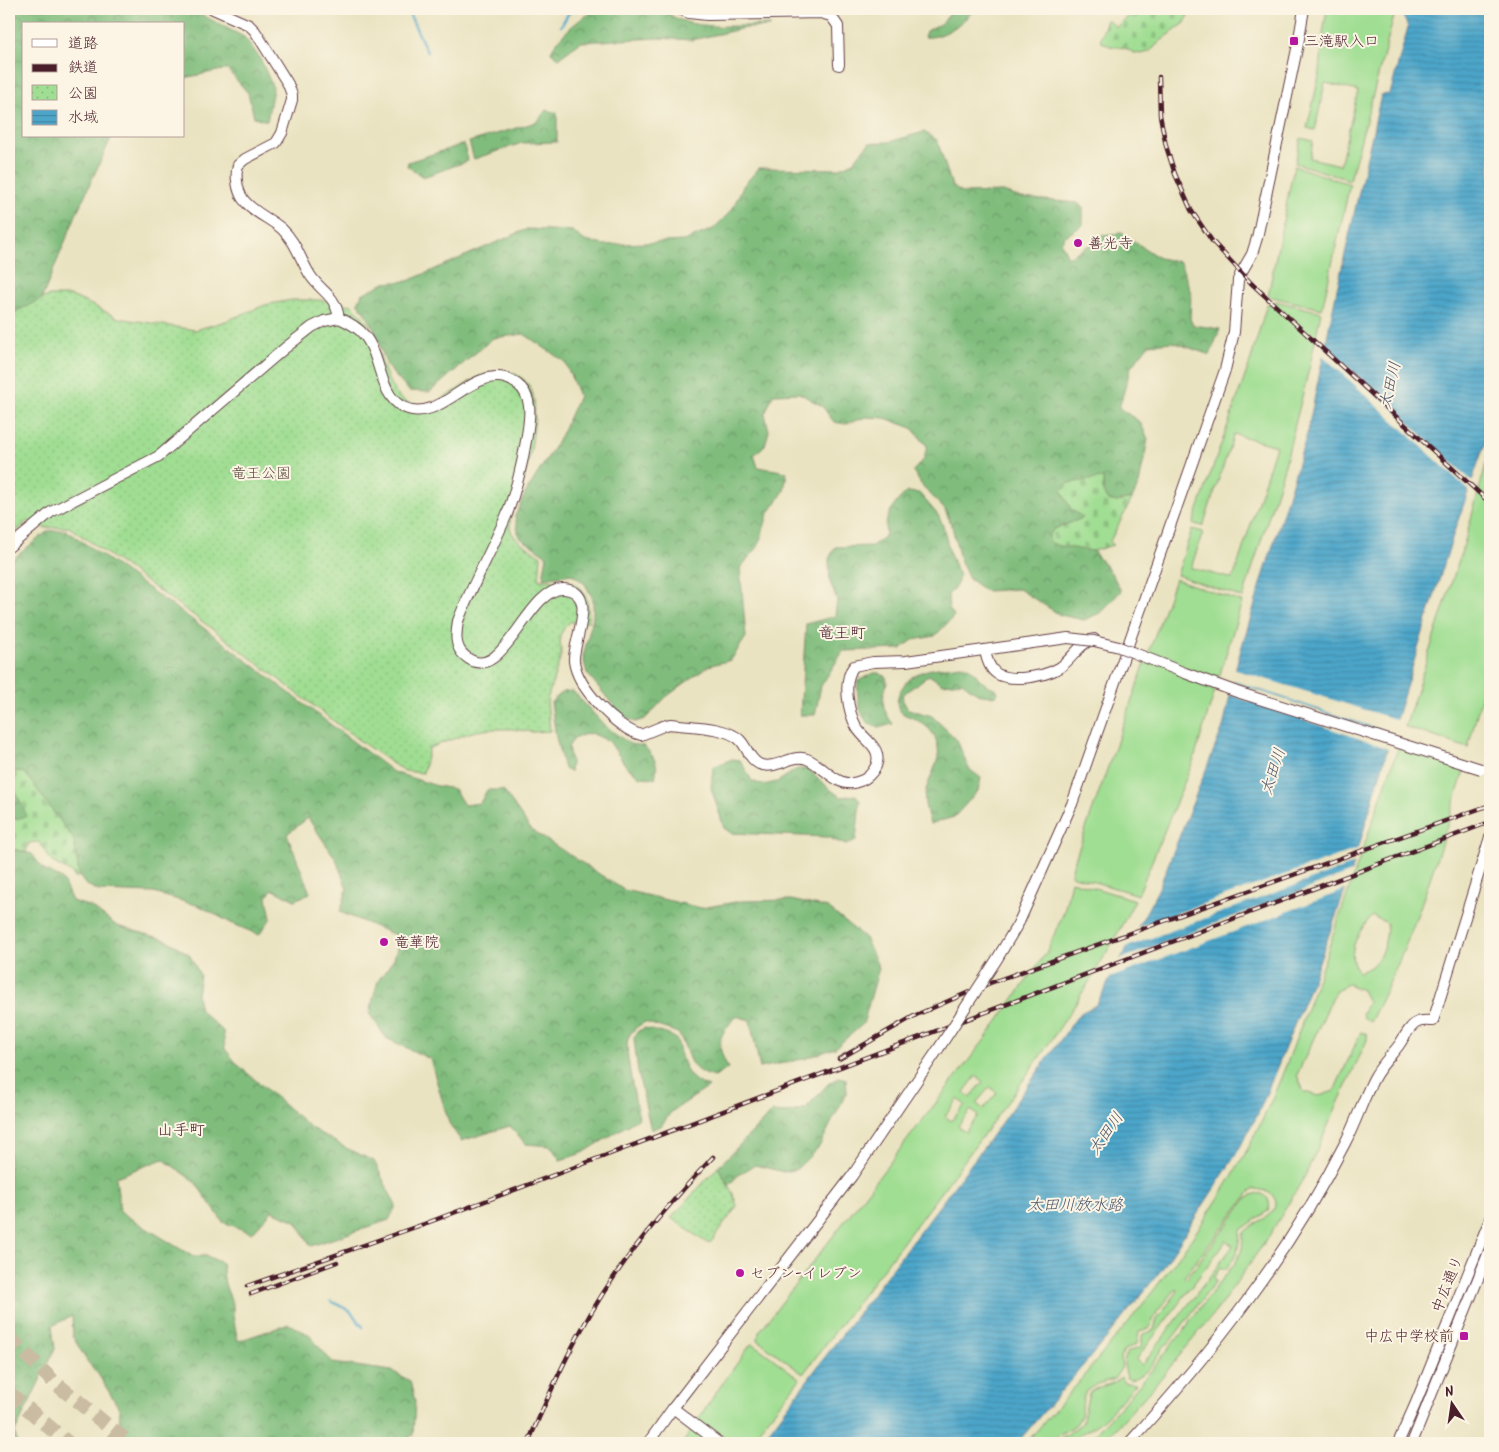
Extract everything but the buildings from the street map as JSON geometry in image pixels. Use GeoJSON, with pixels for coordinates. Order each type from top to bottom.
{"type":"FeatureCollection","features":[{"type":"Feature","properties":{"kind":"street"},"geometry":{"type":"LineString","coordinates":[[213,9],[249,25],[256,31],[288,84],[292,95],[279,139],[270,147],[245,159],[238,166],[236,176],[241,194],[249,205],[283,230],[293,241],[310,275],[334,301],[340,318],[364,334],[377,359],[385,384],[392,397],[400,406],[411,411],[424,411],[437,406],[480,381],[495,376],[513,381],[522,387],[527,396],[530,406],[529,421],[516,487],[507,514],[458,621],[456,633],[457,646],[462,654],[470,660],[480,662],[492,659],[502,651],[538,602],[548,592],[556,589],[566,589],[573,592],[580,599],[583,609],[581,627],[574,651],[577,671],[589,692],[610,716],[633,733],[648,734],[670,724],[727,732],[740,740],[752,760],[758,763],[769,765],[804,758],[810,760],[843,783],[853,784],[868,777],[875,769],[878,755],[876,749],[860,732],[852,714],[847,677],[854,666],[873,662],[906,661],[1068,638],[1094,640],[1119,647],[1237,692],[1485,770]]}},
{"type":"Feature","properties":{"kind":"street"},"geometry":{"type":"LineString","coordinates":[[678,9],[707,15],[820,13],[831,16],[838,26],[839,65]]}},
{"type":"Feature","properties":{"kind":"street"},"geometry":{"type":"LineString","coordinates":[[648,1443],[676,1410],[852,1176],[997,960],[1019,922],[1072,804],[1119,643],[1229,354],[1234,332],[1238,280],[1252,254],[1257,238],[1304,9]]}},
{"type":"Feature","properties":{"kind":"street"},"geometry":{"type":"LineString","coordinates":[[9,547],[51,512],[159,456],[312,327],[324,321],[340,318]]}},
{"type":"Feature","properties":{"kind":"street"},"geometry":{"type":"LineString","coordinates":[[985,650],[986,659],[991,669],[1004,678],[1036,677],[1048,674],[1060,667],[1090,640],[1098,639],[1119,643]]}},
{"type":"Feature","properties":{"kind":"street"},"geometry":{"type":"LineString","coordinates":[[1129,1443],[1176,1392],[1219,1339],[1267,1272],[1322,1187],[1383,1064],[1412,1027],[1419,1021],[1433,1021],[1490,837]]}},
{"type":"Feature","properties":{"kind":"street","name":"中広通り"},"geometry":{"type":"LineString","coordinates":[[1398,1443],[1490,1219]]}},
{"type":"Feature","properties":{"kind":"street"},"geometry":{"type":"LineString","coordinates":[[1412,1443],[1490,1249]]}},
{"type":"Feature","properties":{"kind":"street"},"geometry":{"type":"LineString","coordinates":[[676,1410],[719,1443]]}},
{"type":"Feature","properties":{"kind":"green space"},"geometry":{"type":"Polygon","coordinates":[[[9,9],[198,9],[200,14],[244,37],[260,58],[273,88],[267,121],[254,117],[248,93],[227,69],[185,78],[185,22],[22,22],[22,138],[111,138],[78,210],[19,354],[9,369],[9,9]]]}},
{"type":"Feature","properties":{"kind":"green space"},"geometry":{"type":"Polygon","coordinates":[[[602,9],[664,9],[673,17],[698,25],[770,25],[770,27],[745,28],[692,40],[659,38],[581,42],[559,58],[551,52],[559,39],[572,26],[595,11],[602,9]]]}},
{"type":"Feature","properties":{"kind":"green space"},"geometry":{"type":"Polygon","coordinates":[[[955,9],[975,9],[958,25],[945,33],[924,37],[926,31],[940,24],[955,9]]]}},
{"type":"Feature","properties":{"kind":"green space"},"geometry":{"type":"Polygon","coordinates":[[[1138,9],[1190,9],[1185,23],[1149,52],[1134,53],[1125,48],[1110,46],[1100,41],[1107,19],[1116,27],[1138,9]]]}},
{"type":"Feature","properties":{"kind":"green space"},"geometry":{"type":"Polygon","coordinates":[[[1327,9],[1396,9],[1350,180],[1295,163],[1301,138],[1313,141],[1310,158],[1340,165],[1358,91],[1325,83],[1315,130],[1307,128],[1320,72],[1327,9]]]}},
{"type":"Feature","properties":{"kind":"green space"},"geometry":{"type":"Polygon","coordinates":[[[546,110],[557,113],[557,142],[522,143],[474,159],[469,142],[537,122],[546,110]]]}},
{"type":"Feature","properties":{"kind":"green space"},"geometry":{"type":"Polygon","coordinates":[[[924,132],[937,140],[952,186],[962,193],[1003,192],[1021,198],[1078,203],[1083,208],[1083,225],[1064,237],[1061,243],[1068,257],[1095,242],[1103,235],[1122,233],[1159,258],[1180,262],[1191,293],[1190,319],[1193,325],[1220,329],[1210,355],[1173,342],[1149,344],[1131,367],[1119,408],[1140,422],[1148,439],[1139,484],[1132,499],[1117,502],[1107,500],[1103,492],[1103,478],[1071,509],[1083,518],[1054,529],[1085,550],[1093,551],[1112,574],[1121,591],[1100,613],[1084,620],[1060,615],[1019,589],[986,591],[969,579],[960,560],[952,526],[945,510],[921,484],[913,471],[924,459],[927,446],[912,428],[885,418],[866,417],[846,424],[834,422],[822,406],[799,393],[773,394],[765,414],[769,431],[765,445],[754,455],[758,467],[787,472],[784,491],[768,514],[758,547],[740,568],[746,637],[731,660],[708,666],[666,697],[645,719],[635,722],[621,715],[587,673],[583,657],[593,617],[593,599],[585,584],[572,574],[543,578],[547,556],[519,537],[515,516],[526,492],[558,441],[579,396],[565,362],[524,334],[493,338],[430,392],[409,391],[388,368],[372,324],[358,303],[362,294],[384,283],[408,281],[527,229],[572,231],[585,241],[604,245],[684,241],[713,229],[732,210],[743,186],[759,168],[838,169],[853,162],[869,143],[888,142],[924,132]]]}},
{"type":"Feature","properties":{"kind":"green space"},"geometry":{"type":"Polygon","coordinates":[[[464,144],[468,161],[423,177],[407,166],[408,162],[464,144]]]}},
{"type":"Feature","properties":{"kind":"green space"},"geometry":{"type":"Polygon","coordinates":[[[1294,166],[1350,184],[1322,309],[1268,296],[1294,166]]]}},
{"type":"Feature","properties":{"kind":"green space","name":"竜王公園"},"geometry":{"type":"Polygon","coordinates":[[[48,296],[71,296],[118,318],[195,330],[226,321],[265,305],[292,300],[321,300],[352,305],[369,325],[391,386],[403,400],[417,405],[430,404],[486,374],[500,371],[515,374],[524,380],[530,386],[534,397],[533,434],[526,470],[514,506],[510,528],[518,540],[541,556],[539,580],[561,581],[577,585],[586,597],[588,607],[589,621],[570,622],[560,636],[561,656],[547,700],[550,731],[532,732],[512,729],[490,729],[472,732],[429,748],[423,773],[405,771],[360,741],[210,627],[69,527],[45,528],[27,521],[16,533],[9,527],[9,318],[19,310],[48,296]]]}},
{"type":"Feature","properties":{"kind":"green space"},"geometry":{"type":"Polygon","coordinates":[[[1276,301],[1321,312],[1285,465],[1243,598],[1177,575],[1192,529],[1203,532],[1191,568],[1233,579],[1276,446],[1234,434],[1203,526],[1193,524],[1250,362],[1267,304],[1275,306],[1276,301]]]}},
{"type":"Feature","properties":{"kind":"green space"},"geometry":{"type":"Polygon","coordinates":[[[1490,450],[1490,664],[1468,748],[1405,727],[1464,544],[1490,450]]]}},
{"type":"Feature","properties":{"kind":"green space"},"geometry":{"type":"Polygon","coordinates":[[[1103,478],[1103,492],[1107,500],[1117,502],[1132,499],[1110,541],[1113,545],[1093,551],[1059,546],[1050,542],[1049,535],[1054,529],[1083,518],[1071,509],[1061,490],[1069,483],[1103,478]]]}},
{"type":"Feature","properties":{"kind":"green space"},"geometry":{"type":"Polygon","coordinates":[[[907,492],[919,493],[938,515],[943,526],[950,554],[959,576],[957,584],[948,595],[949,609],[954,616],[935,636],[913,640],[901,649],[843,651],[821,686],[815,715],[800,715],[806,624],[835,616],[837,600],[830,582],[829,559],[835,547],[872,546],[886,535],[888,517],[898,501],[907,492]]]}},
{"type":"Feature","properties":{"kind":"green space"},"geometry":{"type":"Polygon","coordinates":[[[66,530],[208,631],[393,772],[437,786],[454,789],[464,805],[480,803],[487,790],[503,790],[531,830],[624,890],[701,908],[741,901],[791,900],[828,908],[865,938],[879,968],[863,1024],[835,1048],[807,1058],[760,1068],[750,1020],[736,1016],[720,1040],[721,1052],[728,1068],[715,1077],[705,1074],[693,1066],[678,1033],[645,1022],[631,1033],[627,1045],[639,1118],[583,1153],[560,1160],[551,1146],[526,1144],[510,1126],[461,1141],[449,1123],[430,1059],[386,1038],[369,1013],[378,981],[394,959],[400,937],[340,912],[347,889],[336,859],[308,818],[287,834],[310,893],[295,900],[272,889],[267,897],[271,918],[259,935],[231,923],[200,906],[154,893],[99,891],[85,884],[79,876],[74,840],[25,773],[11,770],[9,777],[9,562],[48,531],[66,530]]]}},
{"type":"Feature","properties":{"kind":"green space"},"geometry":{"type":"Polygon","coordinates":[[[1175,579],[1242,602],[1194,759],[1138,895],[1071,875],[1175,579]]]}},
{"type":"Feature","properties":{"kind":"green space"},"geometry":{"type":"Polygon","coordinates":[[[961,665],[972,670],[983,682],[997,690],[997,695],[982,695],[962,682],[942,684],[929,675],[902,695],[908,709],[932,716],[957,740],[969,769],[981,778],[978,791],[954,817],[930,824],[925,798],[938,758],[938,746],[928,728],[899,710],[898,699],[904,685],[917,674],[933,669],[961,665]]]}},
{"type":"Feature","properties":{"kind":"green space"},"geometry":{"type":"Polygon","coordinates":[[[874,673],[879,673],[886,677],[887,683],[883,697],[884,706],[893,724],[877,727],[862,715],[858,694],[858,681],[874,673]]]}},
{"type":"Feature","properties":{"kind":"green space"},"geometry":{"type":"Polygon","coordinates":[[[573,691],[606,727],[630,744],[644,746],[655,761],[657,768],[655,778],[640,777],[626,766],[609,741],[591,733],[575,737],[568,747],[571,763],[570,772],[564,769],[556,737],[551,702],[563,692],[573,691]]]}},
{"type":"Feature","properties":{"kind":"green space"},"geometry":{"type":"Polygon","coordinates":[[[1399,745],[1466,764],[1413,928],[1386,991],[1370,1022],[1362,1014],[1368,1002],[1362,990],[1348,984],[1336,990],[1297,1075],[1304,1092],[1319,1096],[1334,1091],[1361,1032],[1367,1034],[1367,1040],[1305,1176],[1269,1236],[1217,1310],[1157,1383],[1102,1443],[1087,1443],[1153,1369],[1235,1263],[1242,1250],[1244,1233],[1274,1210],[1276,1205],[1274,1198],[1268,1191],[1255,1189],[1250,1192],[1184,1277],[1186,1279],[1247,1198],[1256,1194],[1266,1197],[1269,1210],[1241,1230],[1237,1253],[1225,1270],[1221,1267],[1213,1278],[1216,1281],[1169,1343],[1163,1348],[1149,1369],[1130,1380],[1127,1378],[1125,1368],[1125,1355],[1127,1352],[1142,1347],[1142,1335],[1154,1330],[1157,1319],[1178,1291],[1176,1289],[1157,1312],[1150,1327],[1139,1332],[1137,1344],[1124,1350],[1121,1356],[1122,1367],[1114,1379],[1097,1384],[1086,1391],[1081,1416],[1074,1426],[1045,1443],[1026,1443],[1113,1341],[1168,1271],[1219,1197],[1255,1135],[1288,1060],[1399,745]],[[1372,916],[1358,935],[1353,950],[1352,957],[1358,972],[1366,970],[1377,960],[1386,938],[1387,923],[1372,916]],[[1226,1241],[1136,1360],[1142,1365],[1233,1246],[1226,1241]]]}},
{"type":"Feature","properties":{"kind":"green space"},"geometry":{"type":"Polygon","coordinates":[[[732,759],[740,760],[752,781],[763,785],[777,782],[797,769],[808,769],[841,797],[856,795],[860,801],[856,840],[846,845],[827,837],[731,833],[724,828],[711,788],[713,767],[732,759]]]}},
{"type":"Feature","properties":{"kind":"green space"},"geometry":{"type":"Polygon","coordinates":[[[11,770],[25,773],[74,840],[79,876],[75,878],[72,873],[52,862],[39,842],[29,843],[26,852],[9,848],[9,818],[16,819],[27,816],[9,778],[11,770]]]}},
{"type":"Feature","properties":{"kind":"green space"},"geometry":{"type":"Polygon","coordinates":[[[9,778],[28,816],[16,819],[9,818],[9,778]]]}},
{"type":"Feature","properties":{"kind":"green space"},"geometry":{"type":"Polygon","coordinates":[[[9,848],[32,854],[44,870],[62,879],[72,901],[91,907],[117,926],[167,940],[189,954],[200,975],[197,995],[200,1010],[223,1031],[225,1049],[238,1065],[311,1128],[374,1161],[396,1206],[389,1220],[311,1246],[296,1221],[272,1211],[252,1233],[223,1222],[195,1182],[163,1159],[116,1177],[120,1212],[192,1256],[207,1256],[222,1263],[225,1285],[233,1305],[233,1316],[238,1341],[289,1324],[308,1334],[333,1363],[392,1371],[410,1381],[415,1402],[413,1435],[399,1443],[106,1443],[120,1424],[119,1408],[73,1337],[72,1316],[52,1326],[55,1349],[15,1432],[17,1443],[9,1443],[9,848]]]}},
{"type":"Feature","properties":{"kind":"green space"},"geometry":{"type":"Polygon","coordinates":[[[1071,881],[1135,900],[1099,966],[1037,1061],[803,1374],[758,1340],[759,1332],[986,1038],[1046,953],[1064,912],[1071,881]],[[976,1076],[964,1092],[970,1098],[983,1082],[976,1076]],[[990,1087],[976,1103],[983,1109],[997,1093],[990,1087]],[[958,1099],[945,1116],[951,1121],[965,1105],[958,1099]],[[971,1110],[958,1126],[965,1132],[978,1116],[971,1110]]]}},
{"type":"Feature","properties":{"kind":"green space"},"geometry":{"type":"Polygon","coordinates":[[[645,1028],[665,1033],[675,1038],[688,1073],[696,1081],[709,1087],[671,1112],[661,1126],[651,1130],[638,1073],[634,1038],[638,1031],[645,1028]]]}},
{"type":"Feature","properties":{"kind":"green space"},"geometry":{"type":"Polygon","coordinates":[[[840,1077],[846,1079],[847,1092],[819,1147],[797,1169],[784,1172],[755,1165],[738,1175],[729,1185],[718,1167],[772,1112],[788,1113],[806,1108],[829,1083],[840,1077]]]}},
{"type":"Feature","properties":{"kind":"green space"},"geometry":{"type":"Polygon","coordinates":[[[718,1167],[733,1194],[737,1206],[711,1242],[707,1243],[671,1218],[718,1167]]]}},
{"type":"Feature","properties":{"kind":"green space"},"geometry":{"type":"Polygon","coordinates":[[[751,1344],[755,1345],[800,1379],[748,1443],[683,1443],[715,1394],[751,1344]]]}},
{"type":"Feature","properties":{"kind":"green space"},"geometry":{"type":"Polygon","coordinates":[[[1121,1377],[1125,1383],[1136,1384],[1105,1418],[1079,1435],[1072,1443],[1051,1443],[1068,1434],[1082,1423],[1089,1393],[1121,1377]]]}},
{"type":"Feature","properties":{"kind":"water","name":"太田川放水路"},"geometry":{"type":"Polygon","coordinates":[[[1404,9],[1490,9],[1490,429],[1454,532],[1350,877],[1311,984],[1258,1114],[1235,1156],[1162,1269],[1109,1335],[1017,1443],[760,1443],[986,1144],[1079,1014],[1096,1005],[1158,890],[1223,727],[1238,659],[1307,434],[1337,289],[1381,95],[1390,94],[1408,27],[1402,14],[1404,9]]]}},
{"type":"Feature","properties":{"kind":"pier"},"geometry":{"type":"Polygon","coordinates":[[[1323,344],[1474,483],[1471,492],[1321,354],[1323,344]]]}},
{"type":"Feature","properties":{"kind":"pier"},"geometry":{"type":"Polygon","coordinates":[[[1233,669],[1398,720],[1394,734],[1231,680],[1233,669]]]}},
{"type":"Feature","properties":{"kind":"pier"},"geometry":{"type":"Polygon","coordinates":[[[1230,681],[1393,736],[1390,749],[1228,694],[1230,681]]]}},
{"type":"Feature","properties":{"kind":"pier"},"geometry":{"type":"Polygon","coordinates":[[[1360,848],[1356,863],[1124,948],[1135,928],[1360,848]]]}},
{"type":"Feature","properties":{"kind":"pier"},"geometry":{"type":"Polygon","coordinates":[[[1354,871],[1348,889],[1107,979],[1118,960],[1354,871]]]}},
{"type":"Feature","properties":{"kind":"waterway"},"geometry":{"type":"LineString","coordinates":[[407,9],[427,52]]}},
{"type":"Feature","properties":{"kind":"waterway"},"geometry":{"type":"LineString","coordinates":[[561,26],[568,14],[574,9]]}},
{"type":"Feature","properties":{"kind":"waterway"},"geometry":{"type":"LineString","coordinates":[[331,1301],[350,1311],[363,1327]]}},
{"type":"Feature","properties":{"kind":"tunnel"},"geometry":{"type":"LineString","coordinates":[[9,1338],[54,1382],[129,1443]]}},
{"type":"Feature","properties":{"kind":"tunnel"},"geometry":{"type":"LineString","coordinates":[[9,1393],[68,1443]]}},
{"type":"Feature","properties":{"kind":"railway"},"geometry":{"type":"LineString","coordinates":[[1159,77],[1160,115],[1166,146],[1175,174],[1191,210],[1212,241],[1251,283],[1490,503]]}},
{"type":"Feature","properties":{"kind":"railway"},"geometry":{"type":"LineString","coordinates":[[839,1059],[916,1015],[990,983],[1490,805]]}},
{"type":"Feature","properties":{"kind":"railway"},"geometry":{"type":"LineString","coordinates":[[247,1286],[424,1224],[1490,822]]}},
{"type":"Feature","properties":{"kind":"railway"},"geometry":{"type":"LineString","coordinates":[[528,1443],[547,1399],[590,1314],[650,1229],[674,1199],[713,1157]]}},
{"type":"Feature","properties":{"kind":"railway"},"geometry":{"type":"LineString","coordinates":[[251,1294],[337,1262]]}},
{"type":"Feature","properties":{"kind":"place","name":"三滝駅入口"},"geometry":{"type":"Point","coordinates":[1294,41]}},
{"type":"Feature","properties":{"kind":"place","name":"善光寺"},"geometry":{"type":"Point","coordinates":[1078,243]}},
{"type":"Feature","properties":{"kind":"place","name":"竜華院"},"geometry":{"type":"Point","coordinates":[384,942]}},
{"type":"Feature","properties":{"kind":"place","name":"セブン-イレブン"},"geometry":{"type":"Point","coordinates":[740,1273]}},
{"type":"Feature","properties":{"kind":"place","name":"中広中学校前"},"geometry":{"type":"Point","coordinates":[1464,1336]}},
{"type":"Feature","properties":{"kind":"district","name":"竜王町"},"geometry":{"type":"Point","coordinates":[842,632]}},
{"type":"Feature","properties":{"kind":"district","name":"山手町"},"geometry":{"type":"Point","coordinates":[181,1129]}},
{"type":"Feature","properties":{"kind":"water label","name":"太田川"},"geometry":{"type":"Point","coordinates":[1389,385]}},
{"type":"Feature","properties":{"kind":"water label","name":"太田川"},"geometry":{"type":"Point","coordinates":[1272,771]}},
{"type":"Feature","properties":{"kind":"water label","name":"太田川"},"geometry":{"type":"Point","coordinates":[1105,1133]}}]}
